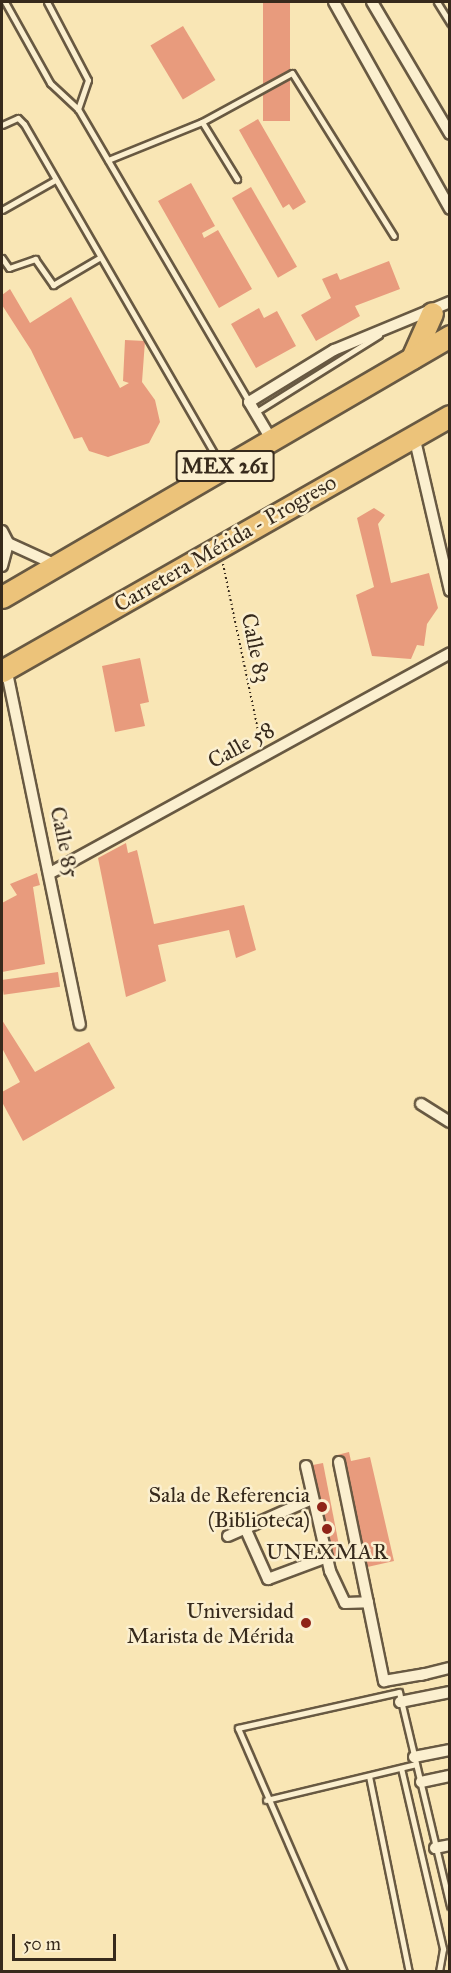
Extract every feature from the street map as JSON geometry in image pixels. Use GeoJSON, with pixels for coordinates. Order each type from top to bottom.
{"type":"FeatureCollection","features":[{"type":"Feature","properties":{"kind":"highway"},"geometry":{"type":"LineString","coordinates":[[412,358],[441,307]]}},
{"type":"Feature","properties":{"kind":"highway","name":"MEX 261"},"geometry":{"type":"LineString","coordinates":[[2,597],[450,336]]}},
{"type":"Feature","properties":{"kind":"highway","name":"Carretera Mérida - Progreso"},"geometry":{"type":"LineString","coordinates":[[4,669],[450,416]]}},
{"type":"Feature","properties":{"kind":"street"},"geometry":{"type":"LineString","coordinates":[[334,2],[450,209]]}},
{"type":"Feature","properties":{"kind":"street"},"geometry":{"type":"LineString","coordinates":[[372,2],[450,134]]}},
{"type":"Feature","properties":{"kind":"street"},"geometry":{"type":"LineString","coordinates":[[271,439],[249,402],[334,350],[441,307]]}},
{"type":"Feature","properties":{"kind":"street"},"geometry":{"type":"LineString","coordinates":[[414,436],[450,591]]}},
{"type":"Feature","properties":{"kind":"street"},"geometry":{"type":"LineString","coordinates":[[2,531],[8,543],[56,565]]}},
{"type":"Feature","properties":{"kind":"street"},"geometry":{"type":"LineString","coordinates":[[2,566],[8,543]]}},
{"type":"Feature","properties":{"kind":"street","name":"Calle 58"},"geometry":{"type":"LineString","coordinates":[[52,872],[450,653]]}},
{"type":"Feature","properties":{"kind":"street","name":"Calle 85"},"geometry":{"type":"LineString","coordinates":[[4,669],[52,872],[80,1024]]}},
{"type":"Feature","properties":{"kind":"street"},"geometry":{"type":"LineString","coordinates":[[421,1104],[450,1122]]}},
{"type":"Feature","properties":{"kind":"street"},"geometry":{"type":"LineString","coordinates":[[339,1462],[384,1681],[450,1668]]}},
{"type":"Feature","properties":{"kind":"street"},"geometry":{"type":"LineString","coordinates":[[306,1466],[327,1557],[345,1603],[368,1602]]}},
{"type":"Feature","properties":{"kind":"street"},"geometry":{"type":"LineString","coordinates":[[228,1536],[312,1499]]}},
{"type":"Feature","properties":{"kind":"street"},"geometry":{"type":"LineString","coordinates":[[241,1519],[268,1579],[327,1557]]}},
{"type":"Feature","properties":{"kind":"street"},"geometry":{"type":"LineString","coordinates":[[400,1702],[450,1692]]}},
{"type":"Feature","properties":{"kind":"street"},"geometry":{"type":"LineString","coordinates":[[415,1761],[450,1750]]}},
{"type":"Feature","properties":{"kind":"street"},"geometry":{"type":"LineString","coordinates":[[421,1782],[450,1776]]}},
{"type":"Feature","properties":{"kind":"street"},"geometry":{"type":"LineString","coordinates":[[435,1848],[450,1845]]}},
{"type":"Feature","properties":{"kind":"lane"},"geometry":{"type":"LineString","coordinates":[[5,2],[50,83],[78,109],[249,402]]}},
{"type":"Feature","properties":{"kind":"lane"},"geometry":{"type":"LineString","coordinates":[[47,2],[88,80],[78,109]]}},
{"type":"Feature","properties":{"kind":"lane"},"geometry":{"type":"LineString","coordinates":[[440,3],[450,23]]}},
{"type":"Feature","properties":{"kind":"lane"},"geometry":{"type":"LineString","coordinates":[[108,160],[202,122],[283,74],[298,76],[394,236]]}},
{"type":"Feature","properties":{"kind":"lane"},"geometry":{"type":"LineString","coordinates":[[2,125],[18,118],[222,468]]}},
{"type":"Feature","properties":{"kind":"lane"},"geometry":{"type":"LineString","coordinates":[[202,122],[237,179]]}},
{"type":"Feature","properties":{"kind":"lane"},"geometry":{"type":"LineString","coordinates":[[2,210],[54,180]]}},
{"type":"Feature","properties":{"kind":"lane"},"geometry":{"type":"LineString","coordinates":[[2,258],[9,268],[32,258],[53,285],[99,258]]}},
{"type":"Feature","properties":{"kind":"lane"},"geometry":{"type":"LineString","coordinates":[[256,412],[382,332]]}},
{"type":"Feature","properties":{"kind":"lane"},"geometry":{"type":"LineString","coordinates":[[344,1971],[266,1800],[238,1728],[399,1692],[450,1906]]}},
{"type":"Feature","properties":{"kind":"lane"},"geometry":{"type":"LineString","coordinates":[[266,1800],[401,1768],[415,1761]]}},
{"type":"Feature","properties":{"kind":"lane"},"geometry":{"type":"LineString","coordinates":[[401,1768],[442,1949],[439,1971]]}},
{"type":"Feature","properties":{"kind":"lane"},"geometry":{"type":"LineString","coordinates":[[369,1776],[409,1971]]}},
{"type":"Feature","properties":{"kind":"path","name":"Calle 83"},"geometry":{"type":"LineString","coordinates":[[219,547],[264,755]]}},
{"type":"Feature","properties":{"kind":"building"},"geometry":{"type":"Polygon","coordinates":[[[263,2],[290,2],[290,121],[263,121],[263,2]]]}},
{"type":"Feature","properties":{"kind":"building"},"geometry":{"type":"Polygon","coordinates":[[[183,26],[215,80],[183,100],[150,46],[183,26]]]}},
{"type":"Feature","properties":{"kind":"building"},"geometry":{"type":"Polygon","coordinates":[[[258,119],[306,202],[293,210],[289,204],[283,208],[239,130],[258,119]]]}},
{"type":"Feature","properties":{"kind":"building"},"geometry":{"type":"Polygon","coordinates":[[[191,183],[215,226],[202,233],[204,238],[218,230],[252,289],[219,308],[158,201],[191,183]]]}},
{"type":"Feature","properties":{"kind":"building"},"geometry":{"type":"Polygon","coordinates":[[[251,187],[297,267],[278,278],[232,198],[251,187]]]}},
{"type":"Feature","properties":{"kind":"building"},"geometry":{"type":"Polygon","coordinates":[[[389,261],[400,289],[355,306],[360,316],[316,341],[301,315],[331,298],[322,279],[337,273],[340,280],[389,261]]]}},
{"type":"Feature","properties":{"kind":"building"},"geometry":{"type":"Polygon","coordinates":[[[10,289],[30,323],[71,297],[120,388],[129,383],[123,381],[125,340],[145,341],[142,382],[155,400],[160,422],[149,443],[108,457],[89,451],[82,437],[74,439],[31,350],[2,305],[2,295],[10,289]]]}},
{"type":"Feature","properties":{"kind":"building"},"geometry":{"type":"Polygon","coordinates":[[[259,308],[264,318],[277,311],[296,346],[256,368],[231,324],[259,308]]]}},
{"type":"Feature","properties":{"kind":"building"},"geometry":{"type":"Polygon","coordinates":[[[374,508],[385,515],[378,524],[391,583],[429,573],[438,608],[427,624],[424,646],[417,645],[411,659],[372,656],[356,595],[374,587],[357,518],[374,508]]]}},
{"type":"Feature","properties":{"kind":"building"},"geometry":{"type":"Polygon","coordinates":[[[140,658],[149,702],[140,704],[145,726],[115,732],[102,666],[140,658]]]}},
{"type":"Feature","properties":{"kind":"building"},"geometry":{"type":"Polygon","coordinates":[[[126,843],[128,853],[137,850],[154,924],[244,905],[256,950],[236,958],[229,930],[158,945],[166,981],[126,997],[98,858],[126,843]]]}},
{"type":"Feature","properties":{"kind":"building"},"geometry":{"type":"Polygon","coordinates":[[[37,873],[40,885],[33,887],[45,964],[2,972],[2,903],[17,895],[10,884],[37,873]]]}},
{"type":"Feature","properties":{"kind":"building"},"geometry":{"type":"Polygon","coordinates":[[[58,972],[60,987],[4,995],[2,980],[58,972]]]}},
{"type":"Feature","properties":{"kind":"building"},"geometry":{"type":"Polygon","coordinates":[[[2,1020],[35,1072],[89,1042],[115,1088],[23,1141],[2,1102],[2,1092],[20,1082],[2,1048],[2,1020]]]}},
{"type":"Feature","properties":{"kind":"building"},"geometry":{"type":"Polygon","coordinates":[[[349,1452],[351,1461],[370,1457],[394,1561],[363,1568],[337,1455],[349,1452]]]}},
{"type":"Feature","properties":{"kind":"building","name":"UNEXMAR"},"geometry":{"type":"Polygon","coordinates":[[[323,1463],[342,1559],[325,1562],[306,1466],[323,1463]]]}},
{"type":"Feature","properties":{"kind":"place","name":"Sala de Referencia (Biblioteca)"},"geometry":{"type":"Point","coordinates":[322,1507]}},
{"type":"Feature","properties":{"kind":"place","name":"UNEXMAR"},"geometry":{"type":"Point","coordinates":[327,1529]}},
{"type":"Feature","properties":{"kind":"place","name":"Universidad Marista de Mérida"},"geometry":{"type":"Point","coordinates":[306,1623]}}]}
